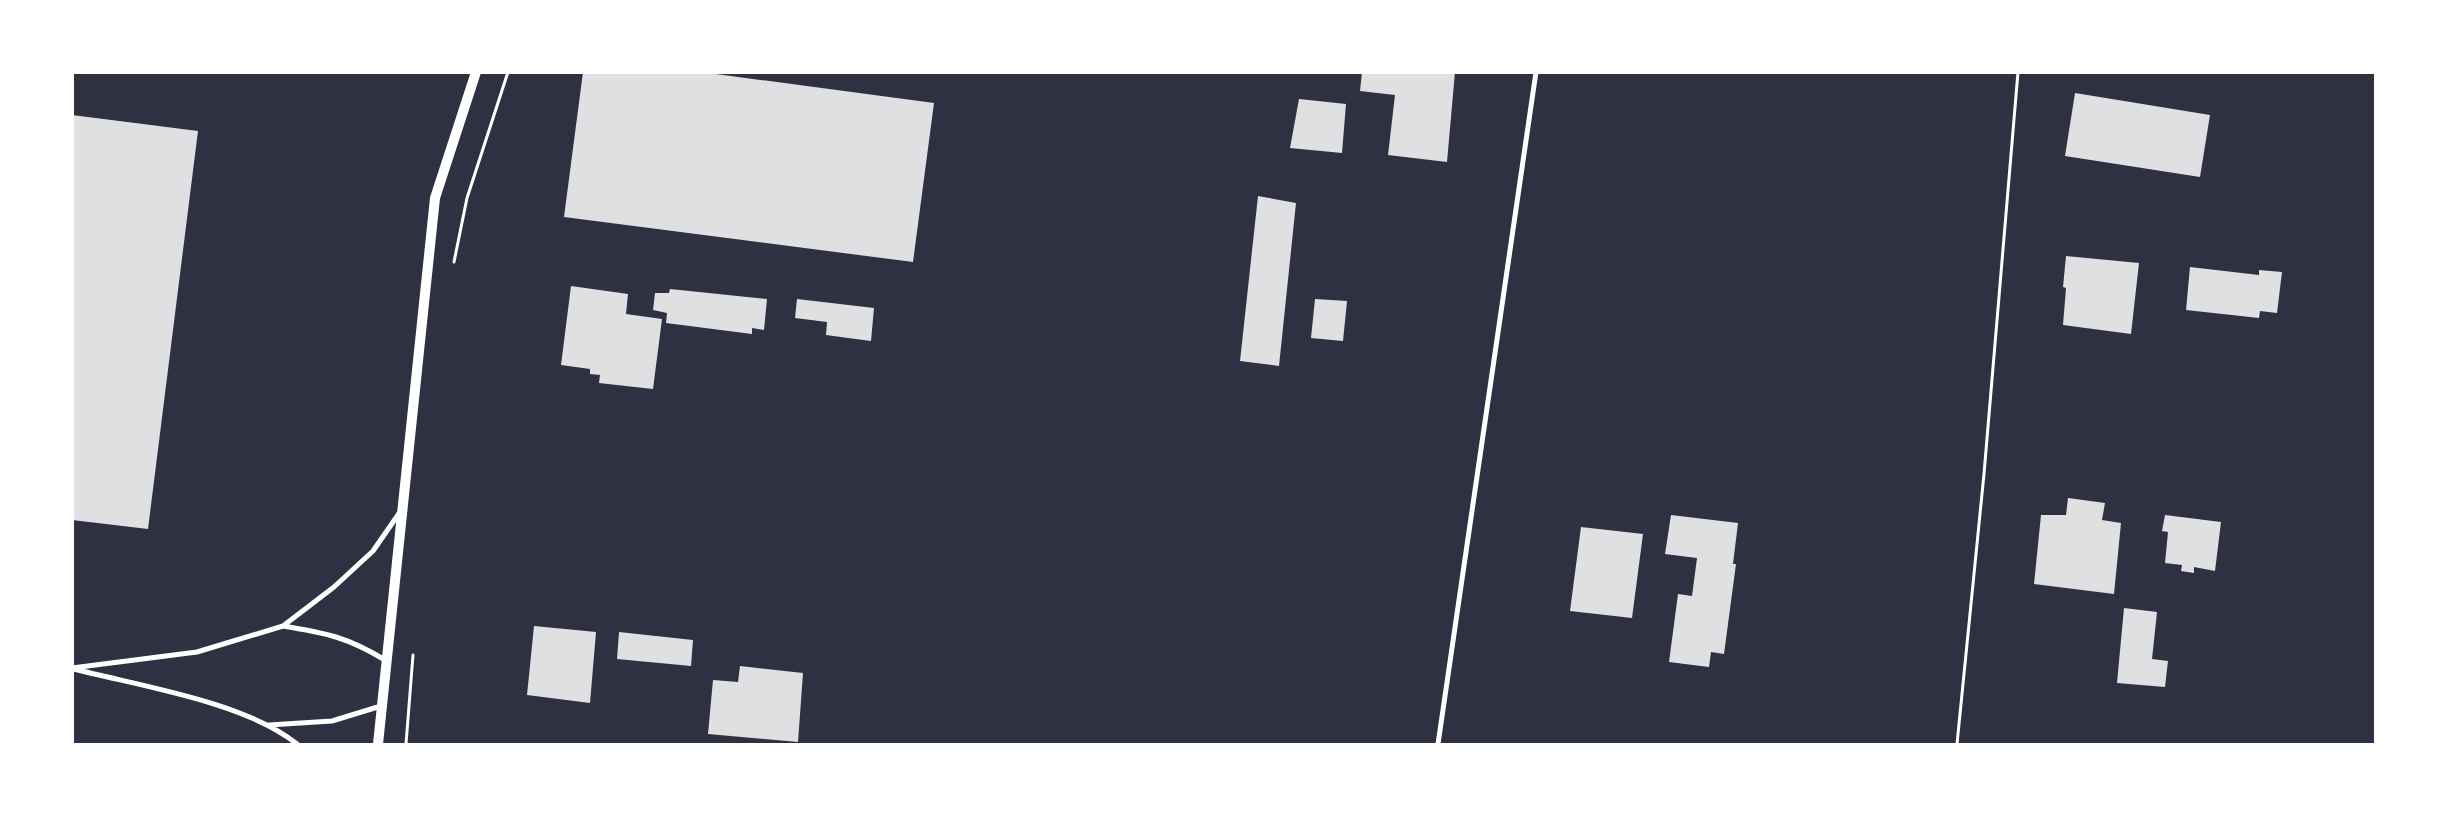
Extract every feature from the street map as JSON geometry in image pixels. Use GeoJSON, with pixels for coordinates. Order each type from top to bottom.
{"type":"FeatureCollection","features":[{"type":"Feature","properties":{"kind":"main road"},"geometry":{"type":"LineString","coordinates":[[378,744],[385,660],[435,198],[476,72]]}},
{"type":"Feature","properties":{"kind":"street"},"geometry":{"type":"LineString","coordinates":[[1438,744],[1536,72]]}},
{"type":"Feature","properties":{"kind":"street"},"geometry":{"type":"LineString","coordinates":[[72,669],[197,652],[283,626],[334,587],[374,551],[402,509]]}},
{"type":"Feature","properties":{"kind":"street"},"geometry":{"type":"LineString","coordinates":[[283,626],[334,634],[363,646],[385,660]]}},
{"type":"Feature","properties":{"kind":"street"},"geometry":{"type":"LineString","coordinates":[[72,669],[205,702],[269,725],[297,744]]}},
{"type":"Feature","properties":{"kind":"street"},"geometry":{"type":"LineString","coordinates":[[269,725],[332,721],[382,706]]}},
{"type":"Feature","properties":{"kind":"path"},"geometry":{"type":"LineString","coordinates":[[454,266],[467,198],[508,72]]}},
{"type":"Feature","properties":{"kind":"path"},"geometry":{"type":"LineString","coordinates":[[1957,744],[1984,474],[2018,72]]}},
{"type":"Feature","properties":{"kind":"path"},"geometry":{"type":"LineString","coordinates":[[406,744],[414,646]]}},
{"type":"Feature","properties":{"kind":"building"},"geometry":{"type":"Polygon","coordinates":[[[583,72],[701,72],[934,103],[913,262],[564,217],[583,72]]]}},
{"type":"Feature","properties":{"kind":"building"},"geometry":{"type":"Polygon","coordinates":[[[1362,72],[1455,72],[1447,162],[1388,155],[1395,95],[1360,91],[1362,72]]]}},
{"type":"Feature","properties":{"kind":"building"},"geometry":{"type":"Polygon","coordinates":[[[2075,93],[2210,115],[2200,177],[2065,156],[2075,93]]]}},
{"type":"Feature","properties":{"kind":"building"},"geometry":{"type":"Polygon","coordinates":[[[1299,99],[1346,104],[1342,153],[1290,148],[1299,99]]]}},
{"type":"Feature","properties":{"kind":"building"},"geometry":{"type":"Polygon","coordinates":[[[72,115],[198,131],[148,529],[72,520],[72,115]]]}},
{"type":"Feature","properties":{"kind":"building"},"geometry":{"type":"Polygon","coordinates":[[[1258,196],[1296,203],[1279,366],[1240,361],[1258,196]]]}},
{"type":"Feature","properties":{"kind":"building"},"geometry":{"type":"Polygon","coordinates":[[[2066,256],[2139,263],[2131,334],[2063,325],[2066,288],[2063,287],[2066,256]]]}},
{"type":"Feature","properties":{"kind":"building"},"geometry":{"type":"Polygon","coordinates":[[[2190,267],[2259,275],[2259,270],[2282,272],[2277,313],[2260,311],[2259,318],[2186,310],[2190,267]]]}},
{"type":"Feature","properties":{"kind":"building"},"geometry":{"type":"Polygon","coordinates":[[[571,286],[628,294],[626,314],[662,319],[653,389],[599,383],[600,375],[590,374],[590,369],[561,365],[571,286]]]}},
{"type":"Feature","properties":{"kind":"building"},"geometry":{"type":"Polygon","coordinates":[[[670,289],[767,299],[764,330],[752,328],[752,334],[666,323],[667,313],[653,310],[655,293],[669,293],[670,289]]]}},
{"type":"Feature","properties":{"kind":"building"},"geometry":{"type":"Polygon","coordinates":[[[797,299],[874,308],[871,341],[826,335],[827,322],[795,318],[797,299]]]}},
{"type":"Feature","properties":{"kind":"building"},"geometry":{"type":"Polygon","coordinates":[[[1315,299],[1347,301],[1343,341],[1311,338],[1315,299]]]}},
{"type":"Feature","properties":{"kind":"building"},"geometry":{"type":"Polygon","coordinates":[[[2068,498],[2105,503],[2102,520],[2121,523],[2114,594],[2034,584],[2041,515],[2066,515],[2068,498]]]}},
{"type":"Feature","properties":{"kind":"building"},"geometry":{"type":"Polygon","coordinates":[[[1671,515],[1738,523],[1733,564],[1736,564],[1724,654],[1711,652],[1709,667],[1669,662],[1678,594],[1692,596],[1697,558],[1665,554],[1671,515]]]}},
{"type":"Feature","properties":{"kind":"building"},"geometry":{"type":"Polygon","coordinates":[[[2165,515],[2221,522],[2215,571],[2194,567],[2194,573],[2181,571],[2182,565],[2165,563],[2168,532],[2162,531],[2165,515]]]}},
{"type":"Feature","properties":{"kind":"building"},"geometry":{"type":"Polygon","coordinates":[[[1581,527],[1643,534],[1632,618],[1570,611],[1581,527]]]}},
{"type":"Feature","properties":{"kind":"building"},"geometry":{"type":"Polygon","coordinates":[[[2124,608],[2157,612],[2152,659],[2168,661],[2165,687],[2117,683],[2124,608]]]}},
{"type":"Feature","properties":{"kind":"building"},"geometry":{"type":"Polygon","coordinates":[[[534,626],[596,632],[590,703],[527,695],[534,626]]]}},
{"type":"Feature","properties":{"kind":"building"},"geometry":{"type":"Polygon","coordinates":[[[619,632],[693,640],[691,666],[617,659],[619,632]]]}},
{"type":"Feature","properties":{"kind":"building"},"geometry":{"type":"Polygon","coordinates":[[[740,666],[803,673],[798,742],[708,734],[713,680],[738,682],[740,666]]]}}]}
